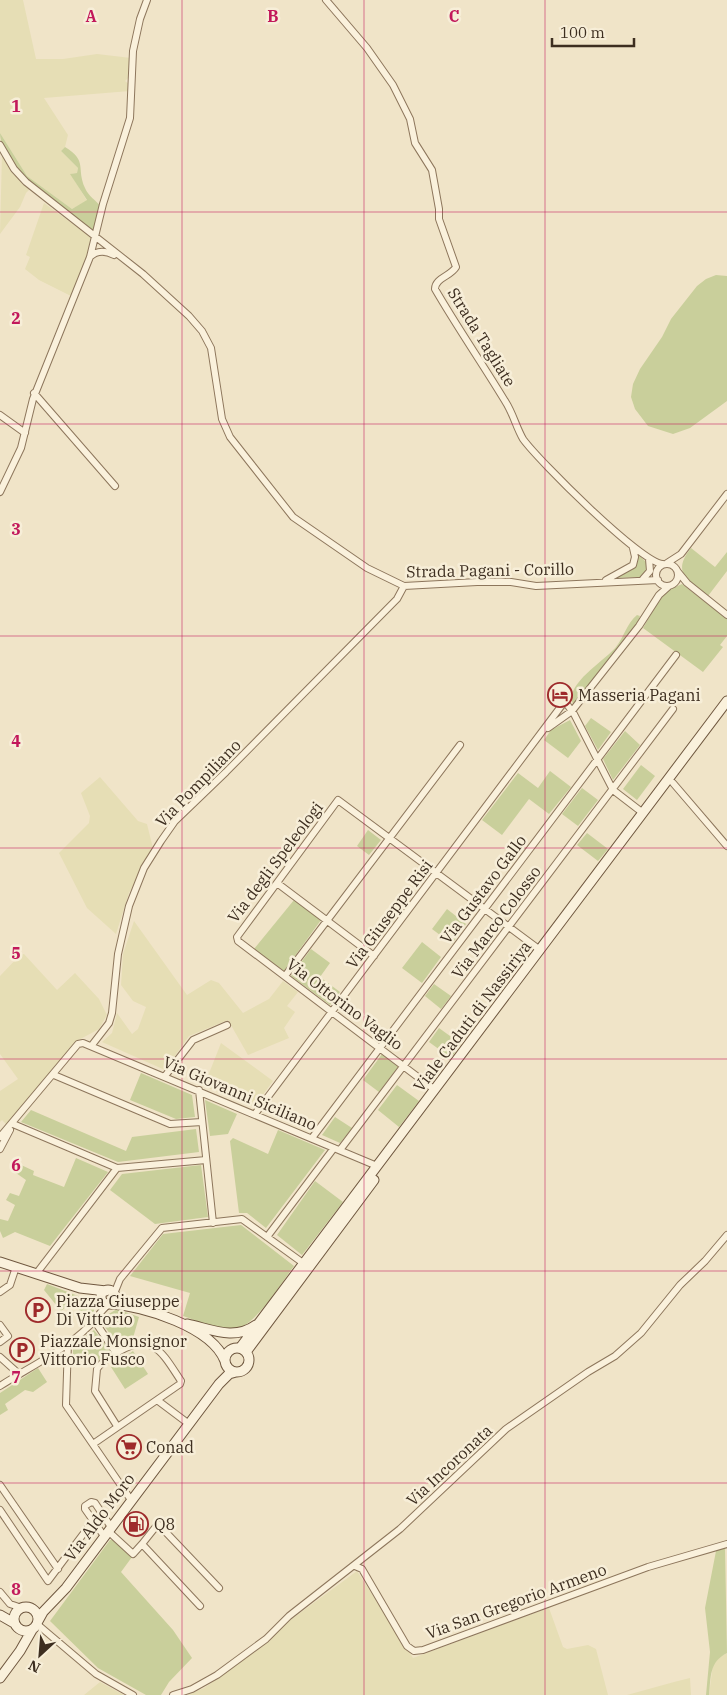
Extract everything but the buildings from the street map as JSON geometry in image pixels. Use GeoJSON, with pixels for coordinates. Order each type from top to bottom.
{"type":"FeatureCollection","features":[{"type":"Feature","properties":{"kind":"main road","name":"Viale Caduti di Nassiriya"},"geometry":{"type":"LineString","coordinates":[[239,1350],[727,701]]}},
{"type":"Feature","properties":{"kind":"main road","name":"Viale Caduti di Nassiriya"},"geometry":{"type":"LineString","coordinates":[[239,1350],[727,710]]}},
{"type":"Feature","properties":{"kind":"main road"},"geometry":{"type":"LineString","coordinates":[[0,1262],[80,1288],[107,1299],[224,1334],[238,1334],[260,1322]]}},
{"type":"Feature","properties":{"kind":"main road"},"geometry":{"type":"LineString","coordinates":[[182,1322],[216,1346],[239,1350],[249,1360],[246,1367],[236,1372],[225,1363],[216,1346]]}},
{"type":"Feature","properties":{"kind":"main road"},"geometry":{"type":"LineString","coordinates":[[225,1363],[226,1354],[239,1350]]}},
{"type":"Feature","properties":{"kind":"main road","name":"Via Aldo Moro"},"geometry":{"type":"LineString","coordinates":[[219,1384],[225,1363]]}},
{"type":"Feature","properties":{"kind":"main road","name":"Via Aldo Moro"},"geometry":{"type":"LineString","coordinates":[[0,1678],[57,1596],[219,1384],[236,1372]]}},
{"type":"Feature","properties":{"kind":"main road","name":"Via Aldo Moro"},"geometry":{"type":"LineString","coordinates":[[20,1616],[57,1596]]}},
{"type":"Feature","properties":{"kind":"main road"},"geometry":{"type":"LineString","coordinates":[[0,1614],[20,1616],[36,1613],[36,1625],[24,1631],[20,1616]]}},
{"type":"Feature","properties":{"kind":"main road"},"geometry":{"type":"LineString","coordinates":[[20,1616],[24,1644]]}},
{"type":"Feature","properties":{"kind":"street"},"geometry":{"type":"LineString","coordinates":[[0,492],[21,448],[34,393],[96,238],[103,204],[130,118],[133,51],[140,19],[147,0]]}},
{"type":"Feature","properties":{"kind":"street","name":"Strada Tagliate"},"geometry":{"type":"LineString","coordinates":[[326,0],[385,70],[410,119],[418,150],[432,170],[439,209],[438,219],[456,267],[453,272],[438,281],[435,288],[510,408],[525,441],[578,496],[634,548],[649,559],[665,564]]}},
{"type":"Feature","properties":{"kind":"street","name":"Strada Pagani - Corillo"},"geometry":{"type":"LineString","coordinates":[[0,145],[14,169],[26,182],[125,260],[189,316],[208,340],[223,425],[293,517],[367,568],[404,586],[477,582],[511,582],[536,586],[642,580],[658,581],[669,586]]}},
{"type":"Feature","properties":{"kind":"street"},"geometry":{"type":"LineString","coordinates":[[90,257],[94,253],[103,251],[125,260]]}},
{"type":"Feature","properties":{"kind":"street"},"geometry":{"type":"LineString","coordinates":[[34,393],[115,486]]}},
{"type":"Feature","properties":{"kind":"street"},"geometry":{"type":"LineString","coordinates":[[0,415],[25,433]]}},
{"type":"Feature","properties":{"kind":"street"},"geometry":{"type":"LineString","coordinates":[[669,586],[677,580],[685,549],[727,494]]}},
{"type":"Feature","properties":{"kind":"street"},"geometry":{"type":"LineString","coordinates":[[602,582],[633,565],[635,557],[634,548]]}},
{"type":"Feature","properties":{"kind":"street","name":"Strada Pagani - Corillo"},"geometry":{"type":"LineString","coordinates":[[642,580],[650,577],[685,549]]}},
{"type":"Feature","properties":{"kind":"street"},"geometry":{"type":"LineString","coordinates":[[642,580],[650,571],[649,559]]}},
{"type":"Feature","properties":{"kind":"street"},"geometry":{"type":"LineString","coordinates":[[665,564],[678,571],[686,583],[727,615]]}},
{"type":"Feature","properties":{"kind":"street"},"geometry":{"type":"LineString","coordinates":[[657,571],[658,581]]}},
{"type":"Feature","properties":{"kind":"street"},"geometry":{"type":"LineString","coordinates":[[677,580],[686,583]]}},
{"type":"Feature","properties":{"kind":"street","name":"Via Giuseppe Risi"},"geometry":{"type":"LineString","coordinates":[[656,598],[658,581]]}},
{"type":"Feature","properties":{"kind":"street","name":"Via Pompiliano"},"geometry":{"type":"LineString","coordinates":[[92,1045],[109,1023],[112,1013],[118,954],[129,906],[144,868],[161,841],[175,821],[233,766],[396,599],[404,586]]}},
{"type":"Feature","properties":{"kind":"street","name":"Via Giuseppe Risi"},"geometry":{"type":"LineString","coordinates":[[544,730],[572,711],[639,626],[656,598],[669,586]]}},
{"type":"Feature","properties":{"kind":"street","name":"Via Gustavo Gallo"},"geometry":{"type":"LineString","coordinates":[[312,1138],[676,655]]}},
{"type":"Feature","properties":{"kind":"street","name":"Via Giuseppe Risi"},"geometry":{"type":"LineString","coordinates":[[255,1114],[437,874],[557,710],[566,703],[572,711]]}},
{"type":"Feature","properties":{"kind":"street","name":"Via Marco Colosso"},"geometry":{"type":"LineString","coordinates":[[267,1237],[404,1066],[673,709]]}},
{"type":"Feature","properties":{"kind":"street"},"geometry":{"type":"LineString","coordinates":[[572,711],[613,790],[643,813]]}},
{"type":"Feature","properties":{"kind":"street"},"geometry":{"type":"LineString","coordinates":[[285,976],[460,745]]}},
{"type":"Feature","properties":{"kind":"street"},"geometry":{"type":"LineString","coordinates":[[672,783],[727,846]]}},
{"type":"Feature","properties":{"kind":"street","name":"Via degli Speleologi"},"geometry":{"type":"LineString","coordinates":[[238,942],[238,933],[338,800],[389,838]]}},
{"type":"Feature","properties":{"kind":"street"},"geometry":{"type":"LineString","coordinates":[[389,838],[540,950]]}},
{"type":"Feature","properties":{"kind":"street"},"geometry":{"type":"LineString","coordinates":[[277,883],[374,956]]}},
{"type":"Feature","properties":{"kind":"street","name":"Via Ottorino Vaglio"},"geometry":{"type":"LineString","coordinates":[[238,942],[333,1011],[435,1090]]}},
{"type":"Feature","properties":{"kind":"street"},"geometry":{"type":"LineString","coordinates":[[165,1076],[193,1040],[227,1025]]}},
{"type":"Feature","properties":{"kind":"street"},"geometry":{"type":"LineString","coordinates":[[0,1137],[13,1124],[78,1044],[84,1042],[92,1045]]}},
{"type":"Feature","properties":{"kind":"street","name":"Via Giovanni Siciliano"},"geometry":{"type":"LineString","coordinates":[[92,1045],[377,1166]]}},
{"type":"Feature","properties":{"kind":"street"},"geometry":{"type":"LineString","coordinates":[[54,1075],[170,1124],[202,1122]]}},
{"type":"Feature","properties":{"kind":"street"},"geometry":{"type":"LineString","coordinates":[[199,1090],[213,1223]]}},
{"type":"Feature","properties":{"kind":"street"},"geometry":{"type":"LineString","coordinates":[[0,1149],[13,1124]]}},
{"type":"Feature","properties":{"kind":"street"},"geometry":{"type":"LineString","coordinates":[[13,1124],[117,1168],[206,1160]]}},
{"type":"Feature","properties":{"kind":"street"},"geometry":{"type":"LineString","coordinates":[[36,1274],[117,1168]]}},
{"type":"Feature","properties":{"kind":"street"},"geometry":{"type":"LineString","coordinates":[[0,1386],[88,1327],[120,1279],[161,1228],[242,1219],[303,1264]]}},
{"type":"Feature","properties":{"kind":"street","name":"Via Incoronata"},"geometry":{"type":"LineString","coordinates":[[172,1695],[192,1689],[217,1675],[266,1639],[289,1616],[400,1529],[506,1429],[588,1372],[615,1356],[641,1333],[680,1284],[705,1261],[727,1235]]}},
{"type":"Feature","properties":{"kind":"street"},"geometry":{"type":"LineString","coordinates":[[0,1292],[10,1285],[16,1267]]}},
{"type":"Feature","properties":{"kind":"street"},"geometry":{"type":"LineString","coordinates":[[94,1320],[116,1353]]}},
{"type":"Feature","properties":{"kind":"street"},"geometry":{"type":"LineString","coordinates":[[0,1325],[8,1336],[0,1342]]}},
{"type":"Feature","properties":{"kind":"street"},"geometry":{"type":"LineString","coordinates":[[68,1342],[65,1400],[131,1500]]}},
{"type":"Feature","properties":{"kind":"street"},"geometry":{"type":"LineString","coordinates":[[93,1444],[180,1384],[181,1381],[162,1354],[152,1346],[134,1342],[99,1366],[95,1387],[98,1398],[117,1426]]}},
{"type":"Feature","properties":{"kind":"street"},"geometry":{"type":"LineString","coordinates":[[0,1357],[19,1374]]}},
{"type":"Feature","properties":{"kind":"street"},"geometry":{"type":"LineString","coordinates":[[157,1400],[189,1424]]}},
{"type":"Feature","properties":{"kind":"street"},"geometry":{"type":"LineString","coordinates":[[0,1485],[58,1569]]}},
{"type":"Feature","properties":{"kind":"street"},"geometry":{"type":"LineString","coordinates":[[108,1531],[94,1503],[91,1502],[85,1506],[93,1521],[108,1531],[133,1554],[158,1524],[219,1588]]}},
{"type":"Feature","properties":{"kind":"street"},"geometry":{"type":"LineString","coordinates":[[0,1510],[48,1581],[93,1521]]}},
{"type":"Feature","properties":{"kind":"street"},"geometry":{"type":"LineString","coordinates":[[18,1536],[29,1527]]}},
{"type":"Feature","properties":{"kind":"street"},"geometry":{"type":"LineString","coordinates":[[142,1544],[200,1606]]}},
{"type":"Feature","properties":{"kind":"street","name":"Via San Gregorio Armeno"},"geometry":{"type":"LineString","coordinates":[[355,1566],[362,1569],[407,1646],[414,1651],[423,1650],[522,1615],[648,1566],[727,1544]]}},
{"type":"Feature","properties":{"kind":"street"},"geometry":{"type":"LineString","coordinates":[[0,1592],[20,1616]]}},
{"type":"Feature","properties":{"kind":"street"},"geometry":{"type":"LineString","coordinates":[[36,1625],[91,1670],[133,1695]]}},
{"type":"Feature","properties":{"kind":"shaded area"},"geometry":{"type":"Polygon","coordinates":[[[0,0],[23,0],[36,59],[63,59],[97,54],[131,58],[130,76],[125,81],[129,84],[130,91],[44,98],[68,135],[65,147],[61,151],[78,168],[77,173],[71,174],[87,201],[72,209],[27,176],[0,133],[0,0]]]}},
{"type":"Feature","properties":{"kind":"shaded area"},"geometry":{"type":"Polygon","coordinates":[[[2,154],[30,189],[26,193],[20,207],[0,234],[2,154]]]}},
{"type":"Feature","properties":{"kind":"shaded area"},"geometry":{"type":"Polygon","coordinates":[[[44,203],[91,237],[88,254],[71,296],[39,280],[25,269],[30,257],[26,255],[44,203]]]}},
{"type":"Feature","properties":{"kind":"shaded area"},"geometry":{"type":"Polygon","coordinates":[[[100,777],[138,821],[147,824],[153,848],[129,893],[116,934],[87,908],[59,853],[89,823],[90,816],[81,793],[100,777]]]}},
{"type":"Feature","properties":{"kind":"shaded area"},"geometry":{"type":"Polygon","coordinates":[[[134,921],[187,995],[211,980],[219,983],[243,1013],[269,999],[283,981],[298,992],[287,1006],[295,1012],[284,1028],[289,1038],[248,1055],[228,1020],[189,1036],[165,1070],[102,1042],[112,1033],[117,1013],[132,1034],[138,1029],[146,1007],[133,1001],[121,985],[123,954],[134,921]]]}},
{"type":"Feature","properties":{"kind":"shaded area"},"geometry":{"type":"Polygon","coordinates":[[[24,954],[57,990],[75,973],[99,999],[107,1015],[99,1029],[75,1042],[32,1098],[7,1125],[2,1120],[0,1122],[0,1091],[18,1079],[0,1054],[0,976],[20,955],[24,954]]]}},
{"type":"Feature","properties":{"kind":"shaded area"},"geometry":{"type":"Polygon","coordinates":[[[221,1043],[273,1081],[254,1107],[204,1086],[221,1043]]]}},
{"type":"Feature","properties":{"kind":"shaded area"},"geometry":{"type":"Polygon","coordinates":[[[357,1571],[413,1658],[549,1608],[563,1647],[567,1649],[588,1645],[596,1649],[608,1695],[187,1695],[204,1688],[270,1641],[277,1630],[357,1571]]]}},
{"type":"Feature","properties":{"kind":"shaded area"},"geometry":{"type":"Polygon","coordinates":[[[727,1653],[727,1695],[709,1695],[713,1664],[727,1653]]]}},
{"type":"Feature","properties":{"kind":"shaded area"},"geometry":{"type":"Polygon","coordinates":[[[690,1678],[691,1695],[627,1695],[674,1682],[690,1678]]]}},
{"type":"Feature","properties":{"kind":"shaded area"},"geometry":{"type":"Polygon","coordinates":[[[100,1682],[124,1695],[84,1695],[100,1682]]]}},
{"type":"Feature","properties":{"kind":"green space"},"geometry":{"type":"Polygon","coordinates":[[[0,133],[27,176],[72,209],[87,200],[70,174],[77,173],[78,168],[61,151],[65,147],[77,156],[86,191],[101,207],[93,233],[22,175],[3,147],[0,133]]]}},
{"type":"Feature","properties":{"kind":"green space"},"geometry":{"type":"Polygon","coordinates":[[[716,275],[727,276],[727,401],[690,428],[673,434],[648,426],[635,409],[631,397],[633,384],[640,369],[662,337],[671,319],[697,286],[706,279],[716,275]]]}},
{"type":"Feature","properties":{"kind":"green space"},"geometry":{"type":"Polygon","coordinates":[[[691,548],[715,567],[727,552],[727,571],[708,596],[684,576],[682,564],[691,548]]]}},
{"type":"Feature","properties":{"kind":"green space"},"geometry":{"type":"Polygon","coordinates":[[[638,554],[647,563],[648,570],[642,577],[615,578],[635,567],[638,554]]]}},
{"type":"Feature","properties":{"kind":"green space"},"geometry":{"type":"Polygon","coordinates":[[[682,584],[727,619],[727,636],[720,645],[723,647],[703,672],[643,628],[664,592],[682,584]]]}},
{"type":"Feature","properties":{"kind":"green space"},"geometry":{"type":"Polygon","coordinates":[[[637,615],[640,616],[638,622],[573,704],[572,696],[580,681],[616,647],[637,615]]]}},
{"type":"Feature","properties":{"kind":"green space"},"geometry":{"type":"Polygon","coordinates":[[[591,718],[611,732],[598,750],[585,726],[591,718]]]}},
{"type":"Feature","properties":{"kind":"green space"},"geometry":{"type":"Polygon","coordinates":[[[570,720],[581,741],[568,758],[544,740],[551,730],[570,720]]]}},
{"type":"Feature","properties":{"kind":"green space"},"geometry":{"type":"Polygon","coordinates":[[[625,731],[640,745],[613,780],[603,759],[625,731]]]}},
{"type":"Feature","properties":{"kind":"green space"},"geometry":{"type":"Polygon","coordinates":[[[641,765],[655,776],[637,800],[623,789],[641,765]]]}},
{"type":"Feature","properties":{"kind":"green space"},"geometry":{"type":"Polygon","coordinates":[[[550,771],[571,787],[549,814],[529,799],[502,835],[482,820],[518,773],[538,788],[550,771]]]}},
{"type":"Feature","properties":{"kind":"green space"},"geometry":{"type":"Polygon","coordinates":[[[582,788],[598,800],[578,826],[562,814],[582,788]]]}},
{"type":"Feature","properties":{"kind":"green space"},"geometry":{"type":"Polygon","coordinates":[[[368,830],[381,840],[369,855],[357,846],[368,830]]]}},
{"type":"Feature","properties":{"kind":"green space"},"geometry":{"type":"Polygon","coordinates":[[[587,833],[608,849],[598,861],[577,845],[587,833]]]}},
{"type":"Feature","properties":{"kind":"green space"},"geometry":{"type":"Polygon","coordinates":[[[294,900],[321,920],[284,971],[254,949],[294,900]]]}},
{"type":"Feature","properties":{"kind":"green space"},"geometry":{"type":"Polygon","coordinates":[[[447,909],[466,924],[452,944],[432,929],[447,909]]]}},
{"type":"Feature","properties":{"kind":"green space"},"geometry":{"type":"Polygon","coordinates":[[[422,942],[441,957],[422,983],[402,968],[422,942]]]}},
{"type":"Feature","properties":{"kind":"green space"},"geometry":{"type":"Polygon","coordinates":[[[311,949],[330,963],[320,977],[340,992],[330,1005],[291,976],[311,949]]]}},
{"type":"Feature","properties":{"kind":"green space"},"geometry":{"type":"Polygon","coordinates":[[[434,984],[451,996],[441,1009],[425,996],[434,984]]]}},
{"type":"Feature","properties":{"kind":"green space"},"geometry":{"type":"Polygon","coordinates":[[[439,1028],[461,1044],[451,1058],[429,1042],[439,1028]]]}},
{"type":"Feature","properties":{"kind":"green space"},"geometry":{"type":"Polygon","coordinates":[[[382,1054],[398,1067],[379,1092],[363,1080],[382,1054]]]}},
{"type":"Feature","properties":{"kind":"green space"},"geometry":{"type":"Polygon","coordinates":[[[141,1073],[192,1095],[195,1117],[176,1119],[130,1100],[141,1073]]]}},
{"type":"Feature","properties":{"kind":"green space"},"geometry":{"type":"Polygon","coordinates":[[[397,1085],[419,1101],[399,1127],[378,1110],[397,1085]]]}},
{"type":"Feature","properties":{"kind":"green space"},"geometry":{"type":"Polygon","coordinates":[[[205,1100],[237,1114],[228,1134],[210,1136],[205,1100]]]}},
{"type":"Feature","properties":{"kind":"green space"},"geometry":{"type":"Polygon","coordinates":[[[31,1110],[126,1151],[132,1137],[196,1129],[199,1152],[118,1162],[21,1122],[31,1110]]]}},
{"type":"Feature","properties":{"kind":"green space"},"geometry":{"type":"Polygon","coordinates":[[[335,1117],[352,1128],[340,1143],[322,1135],[335,1117]]]}},
{"type":"Feature","properties":{"kind":"green space"},"geometry":{"type":"Polygon","coordinates":[[[278,1130],[325,1150],[266,1228],[247,1213],[239,1213],[230,1141],[233,1138],[268,1154],[278,1130]]]}},
{"type":"Feature","properties":{"kind":"green space"},"geometry":{"type":"Polygon","coordinates":[[[76,1158],[108,1172],[50,1246],[15,1232],[3,1238],[0,1231],[0,1219],[8,1221],[15,1205],[6,1200],[10,1193],[19,1196],[26,1180],[16,1173],[19,1164],[34,1171],[33,1175],[64,1187],[76,1158]]]}},
{"type":"Feature","properties":{"kind":"green space"},"geometry":{"type":"Polygon","coordinates":[[[201,1165],[208,1217],[155,1224],[110,1190],[122,1174],[201,1165]]]}},
{"type":"Feature","properties":{"kind":"green space"},"geometry":{"type":"Polygon","coordinates":[[[315,1181],[343,1202],[302,1255],[277,1235],[315,1181]]]}},
{"type":"Feature","properties":{"kind":"green space"},"geometry":{"type":"Polygon","coordinates":[[[241,1225],[294,1266],[260,1312],[244,1326],[230,1330],[223,1329],[183,1316],[190,1293],[130,1276],[163,1234],[241,1225]]]}},
{"type":"Feature","properties":{"kind":"green space"},"geometry":{"type":"Polygon","coordinates":[[[47,1284],[91,1301],[94,1306],[94,1313],[87,1320],[73,1302],[61,1311],[44,1290],[47,1284]]]}},
{"type":"Feature","properties":{"kind":"green space"},"geometry":{"type":"Polygon","coordinates":[[[117,1309],[139,1317],[133,1338],[119,1346],[102,1323],[107,1315],[117,1309]]]}},
{"type":"Feature","properties":{"kind":"green space"},"geometry":{"type":"Polygon","coordinates":[[[94,1330],[110,1350],[109,1354],[94,1364],[89,1359],[73,1359],[73,1345],[94,1330]]]}},
{"type":"Feature","properties":{"kind":"green space"},"geometry":{"type":"Polygon","coordinates":[[[133,1351],[148,1374],[125,1389],[111,1367],[133,1351]]]}},
{"type":"Feature","properties":{"kind":"green space"},"geometry":{"type":"Polygon","coordinates":[[[38,1368],[47,1382],[33,1392],[25,1390],[5,1404],[8,1410],[0,1415],[0,1393],[38,1368]]]}},
{"type":"Feature","properties":{"kind":"green space"},"geometry":{"type":"Polygon","coordinates":[[[110,1540],[116,1540],[132,1557],[121,1572],[173,1630],[192,1658],[169,1682],[161,1695],[146,1695],[98,1668],[50,1621],[110,1540]]]}},
{"type":"Feature","properties":{"kind":"green space"},"geometry":{"type":"Polygon","coordinates":[[[725,1547],[727,1653],[714,1665],[709,1695],[706,1695],[710,1652],[705,1608],[716,1551],[725,1547]]]}},
{"type":"Feature","properties":{"kind":"place","name":"Masseria Pagani"},"geometry":{"type":"Point","coordinates":[560,695]}},
{"type":"Feature","properties":{"kind":"place","name":"Piazza Giuseppe Di Vittorio"},"geometry":{"type":"Point","coordinates":[38,1310]}},
{"type":"Feature","properties":{"kind":"place","name":"Piazzale Monsignor Vittorio Fusco"},"geometry":{"type":"Point","coordinates":[22,1350]}},
{"type":"Feature","properties":{"kind":"place","name":"Conad"},"geometry":{"type":"Point","coordinates":[129,1447]}},
{"type":"Feature","properties":{"kind":"place","name":"Q8"},"geometry":{"type":"Point","coordinates":[136,1524]}}]}
